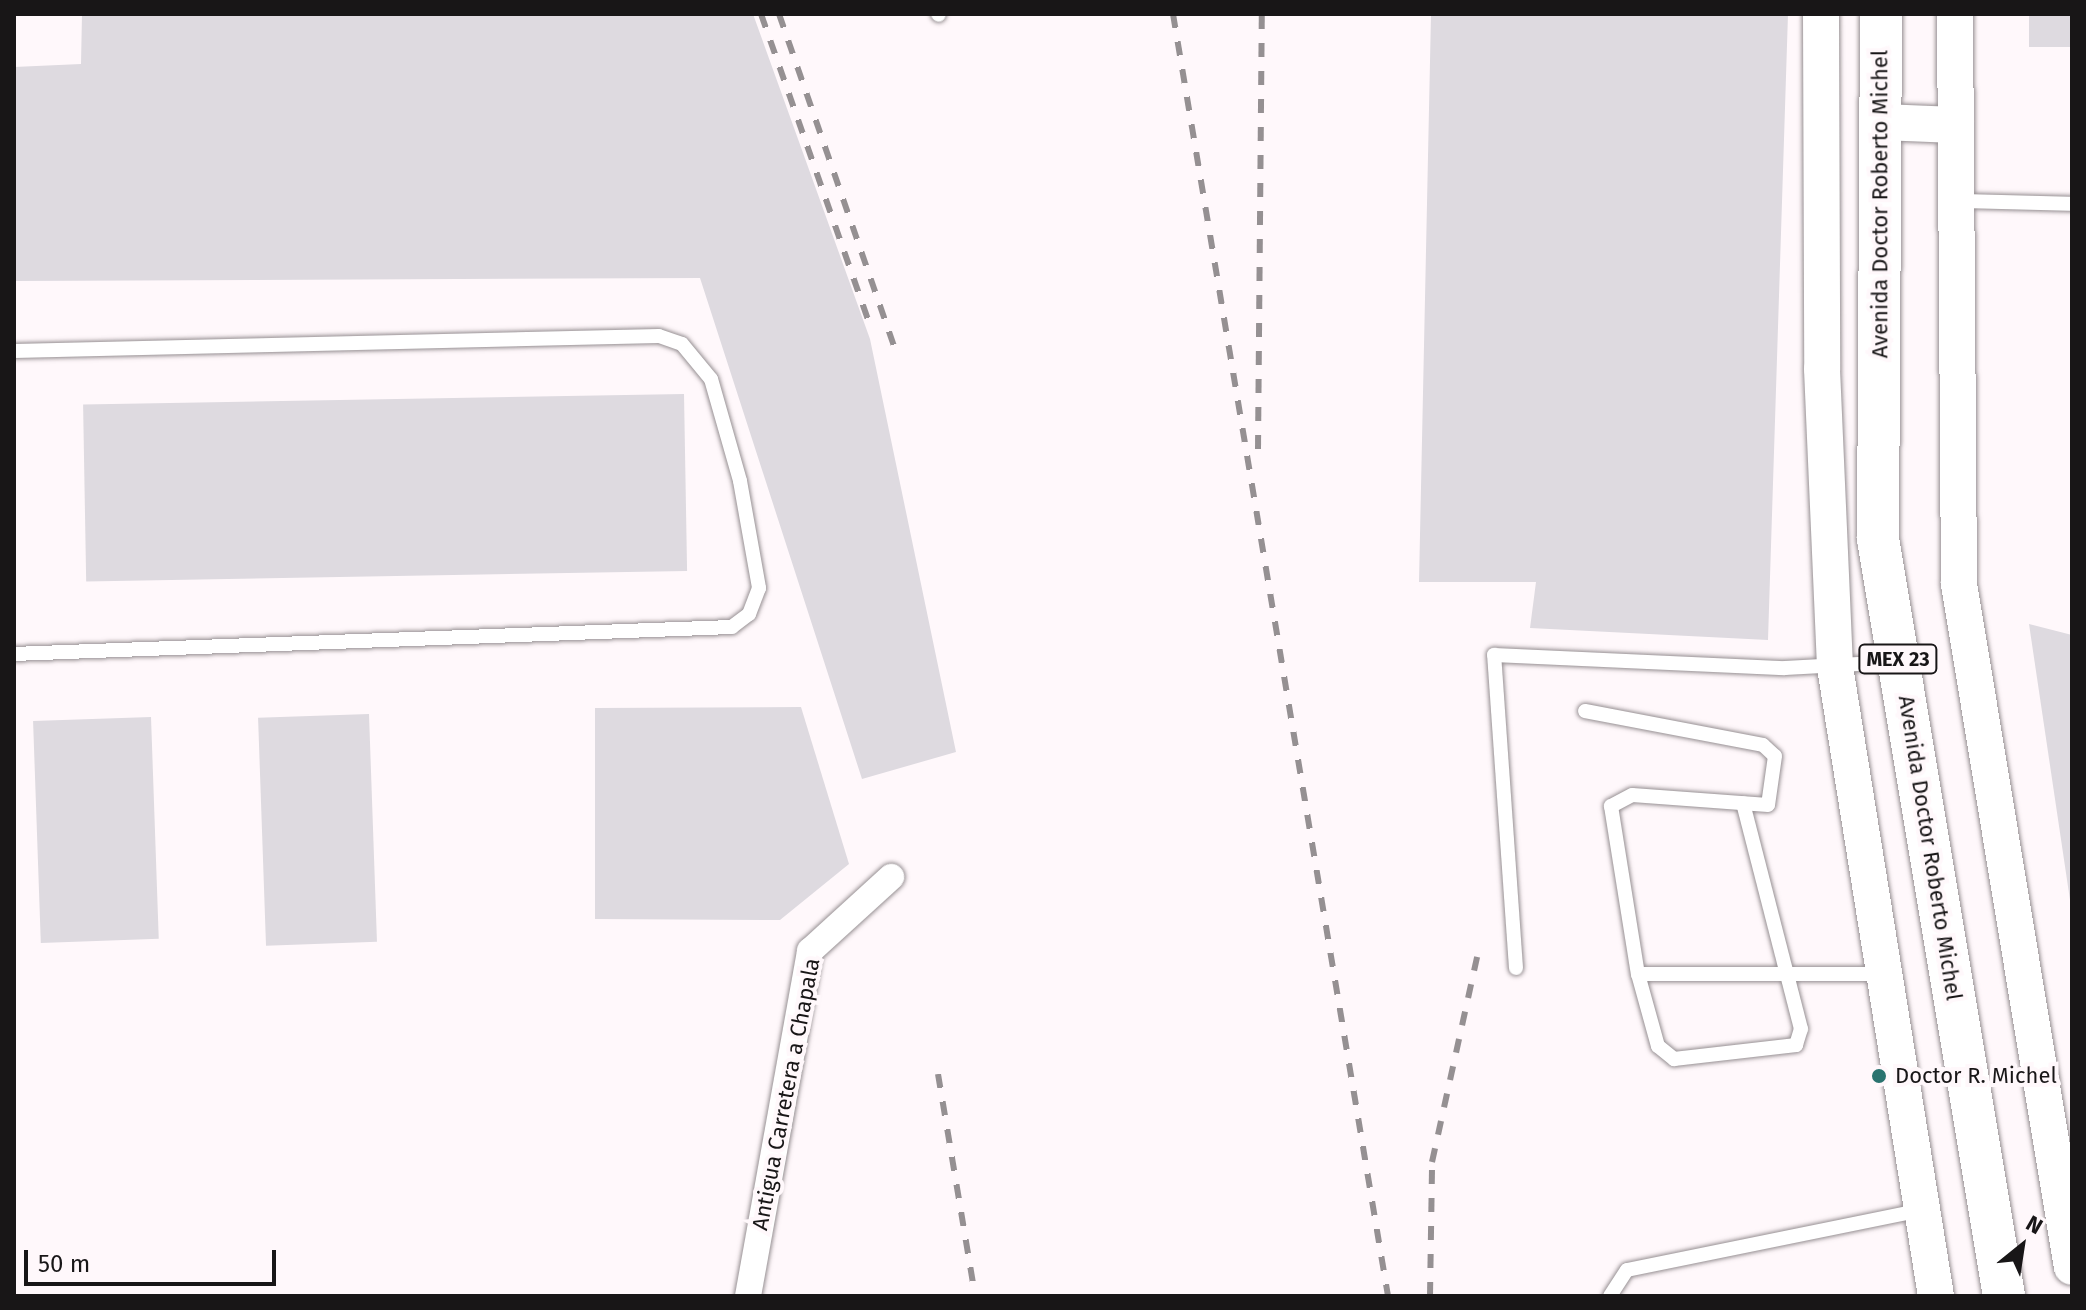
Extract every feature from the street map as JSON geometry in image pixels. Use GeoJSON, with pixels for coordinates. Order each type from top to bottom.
{"type":"FeatureCollection","features":[{"type":"Feature","properties":{"kind":"main road"},"geometry":{"type":"LineString","coordinates":[[1821,14],[1822,369],[1835,667],[1936,1296]]}},
{"type":"Feature","properties":{"kind":"main road","name":"Avenida Doctor Roberto Michel"},"geometry":{"type":"LineString","coordinates":[[1881,14],[1878,539],[2004,1296]]}},
{"type":"Feature","properties":{"kind":"main road"},"geometry":{"type":"LineString","coordinates":[[1955,14],[1960,201],[1959,584],[2072,1267]]}},
{"type":"Feature","properties":{"kind":"main road"},"geometry":{"type":"LineString","coordinates":[[1881,122],[1956,125]]}},
{"type":"Feature","properties":{"kind":"street","name":"Antigua Carretera a Chapala"},"geometry":{"type":"LineString","coordinates":[[748,1296],[810,951],[891,877]]}},
{"type":"Feature","properties":{"kind":"lane"},"geometry":{"type":"LineString","coordinates":[[1960,201],[2072,204]]}},
{"type":"Feature","properties":{"kind":"lane"},"geometry":{"type":"LineString","coordinates":[[14,351],[659,336],[682,344],[711,379],[740,481],[759,588],[749,614],[732,627],[14,654]]}},
{"type":"Feature","properties":{"kind":"lane"},"geometry":{"type":"LineString","coordinates":[[1516,968],[1494,655],[1835,667],[1898,661]]}},
{"type":"Feature","properties":{"kind":"lane"},"geometry":{"type":"LineString","coordinates":[[1585,711],[1768,746],[1775,756],[1774,799],[1743,803],[1632,795],[1611,806],[1638,974],[1658,1046],[1680,1060],[1792,1049],[1801,1029],[1783,978],[1743,803]]}},
{"type":"Feature","properties":{"kind":"lane"},"geometry":{"type":"LineString","coordinates":[[1638,974],[1783,978],[1885,974]]}},
{"type":"Feature","properties":{"kind":"lane"},"geometry":{"type":"LineString","coordinates":[[1610,1296],[1627,1270],[1922,1210]]}},
{"type":"Feature","properties":{"kind":"building"},"geometry":{"type":"Polygon","coordinates":[[[82,14],[753,14],[870,339],[956,752],[862,779],[700,278],[14,281],[14,67],[81,64],[82,14]]]}},
{"type":"Feature","properties":{"kind":"building"},"geometry":{"type":"Polygon","coordinates":[[[1431,14],[1788,14],[1768,640],[1530,628],[1536,582],[1419,582],[1431,14]]]}},
{"type":"Feature","properties":{"kind":"building"},"geometry":{"type":"Polygon","coordinates":[[[2029,14],[2072,14],[2072,47],[2029,47],[2029,14]]]}},
{"type":"Feature","properties":{"kind":"building"},"geometry":{"type":"Polygon","coordinates":[[[684,394],[687,571],[86,581],[83,404],[684,394]]]}},
{"type":"Feature","properties":{"kind":"building"},"geometry":{"type":"Polygon","coordinates":[[[2029,624],[2072,635],[2072,900],[2070,900],[2029,624]]]}},
{"type":"Feature","properties":{"kind":"building"},"geometry":{"type":"Polygon","coordinates":[[[801,707],[849,864],[780,920],[595,919],[595,708],[801,707]]]}},
{"type":"Feature","properties":{"kind":"building"},"geometry":{"type":"Polygon","coordinates":[[[369,714],[377,942],[266,946],[258,718],[369,714]]]}},
{"type":"Feature","properties":{"kind":"building"},"geometry":{"type":"Polygon","coordinates":[[[151,717],[159,939],[41,943],[33,721],[151,717]]]}},
{"type":"Feature","properties":{"kind":"railway"},"geometry":{"type":"LineString","coordinates":[[761,14],[869,322]]}},
{"type":"Feature","properties":{"kind":"railway"},"geometry":{"type":"LineString","coordinates":[[779,14],[897,355]]}},
{"type":"Feature","properties":{"kind":"railway"},"geometry":{"type":"LineString","coordinates":[[1173,14],[1388,1296]]}},
{"type":"Feature","properties":{"kind":"railway"},"geometry":{"type":"LineString","coordinates":[[1258,449],[1262,14]]}},
{"type":"Feature","properties":{"kind":"railway"},"geometry":{"type":"LineString","coordinates":[[1430,1296],[1432,1162],[1479,949]]}},
{"type":"Feature","properties":{"kind":"railway"},"geometry":{"type":"LineString","coordinates":[[938,1074],[975,1296]]}},
{"type":"Feature","properties":{"kind":"place","name":"Doctor R. Michel"},"geometry":{"type":"Point","coordinates":[1879,1076]}}]}
